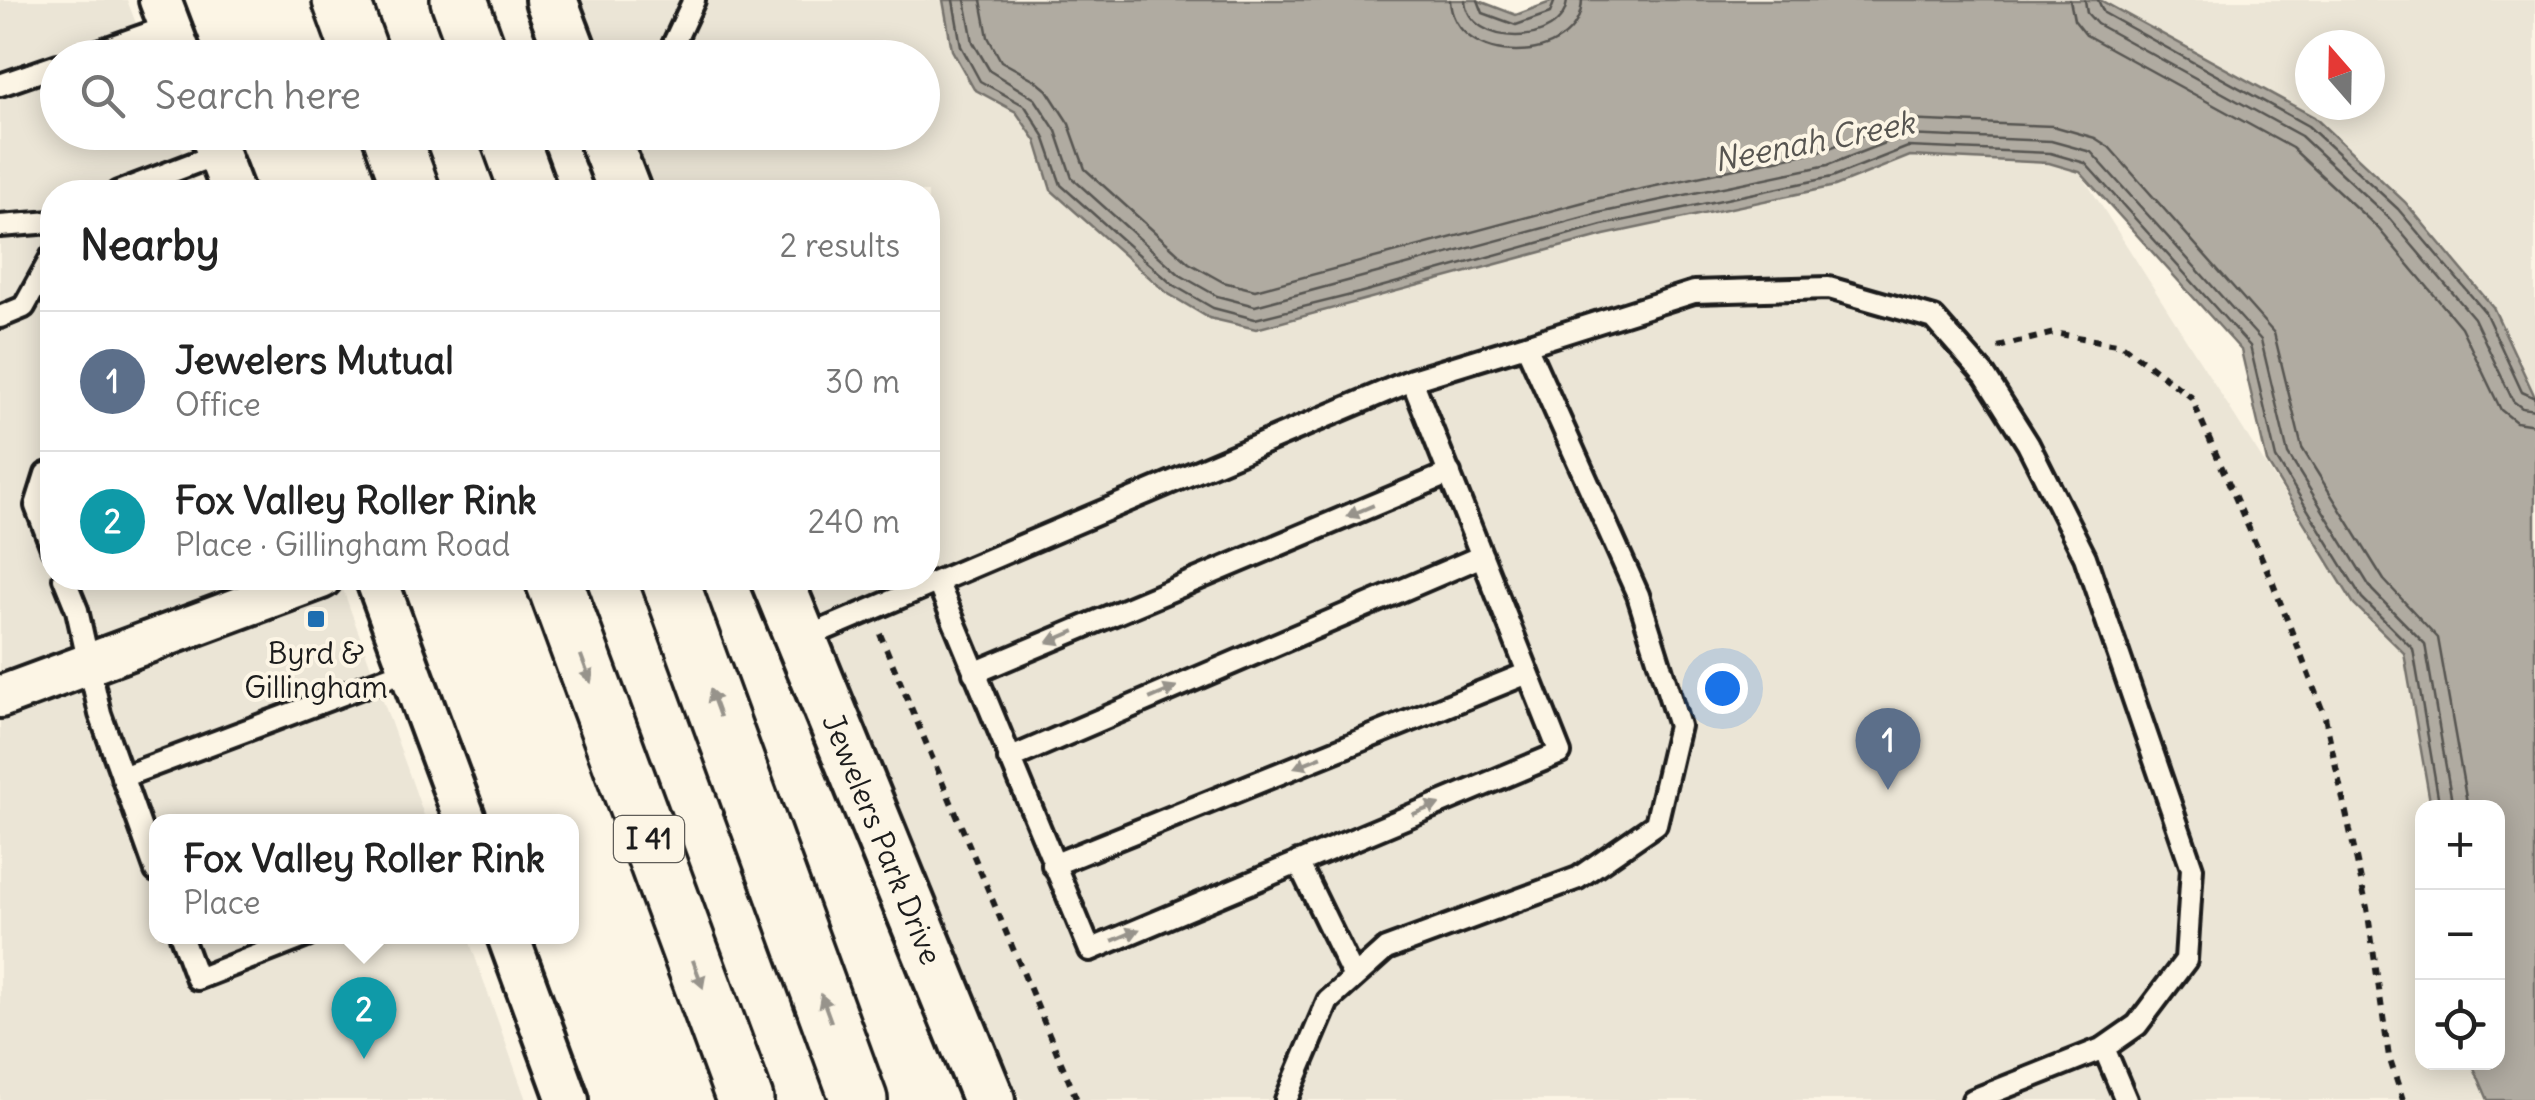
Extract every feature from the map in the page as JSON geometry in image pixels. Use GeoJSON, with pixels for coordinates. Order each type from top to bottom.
{"type":"FeatureCollection","features":[{"type":"Feature","properties":{"kind":"highway"},"geometry":{"type":"LineString","coordinates":[[341,0],[355,40]]}},
{"type":"Feature","properties":{"kind":"highway"},"geometry":{"type":"LineString","coordinates":[[459,0],[473,40]]}},
{"type":"Feature","properties":{"kind":"highway"},"geometry":{"type":"LineString","coordinates":[[397,150],[408,180]]}},
{"type":"Feature","properties":{"kind":"highway"},"geometry":{"type":"LineString","coordinates":[[514,150],[525,180]]}},
{"type":"Feature","properties":{"kind":"highway","name":"I 41"},"geometry":{"type":"LineString","coordinates":[[557,590],[745,1100]]}},
{"type":"Feature","properties":{"kind":"highway"},"geometry":{"type":"LineString","coordinates":[[673,590],[860,1100]]}},
{"type":"Feature","properties":{"kind":"street"},"geometry":{"type":"LineString","coordinates":[[551,0],[566,40]]}},
{"type":"Feature","properties":{"kind":"street"},"geometry":{"type":"LineString","coordinates":[[217,150],[228,180]]}},
{"type":"Feature","properties":{"kind":"street"},"geometry":{"type":"LineString","coordinates":[[609,150],[620,180]]}},
{"type":"Feature","properties":{"kind":"street"},"geometry":{"type":"LineString","coordinates":[[0,697],[288,590]]}},
{"type":"Feature","properties":{"kind":"street"},"geometry":{"type":"LineString","coordinates":[[380,590],[463,814]]}},
{"type":"Feature","properties":{"kind":"street","name":"Jewelers Park Drive"},"geometry":{"type":"LineString","coordinates":[[781,590],[989,1100]]}},
{"type":"Feature","properties":{"kind":"street"},"geometry":{"type":"LineString","coordinates":[[511,944],[568,1100]]}},
{"type":"Feature","properties":{"kind":"lane"},"geometry":{"type":"LineString","coordinates":[[675,40],[694,0]]}},
{"type":"Feature","properties":{"kind":"lane"},"geometry":{"type":"LineString","coordinates":[[134,40],[171,28]]}},
{"type":"Feature","properties":{"kind":"lane"},"geometry":{"type":"LineString","coordinates":[[0,85],[40,71]]}},
{"type":"Feature","properties":{"kind":"lane"},"geometry":{"type":"LineString","coordinates":[[142,180],[200,150]]}},
{"type":"Feature","properties":{"kind":"lane"},"geometry":{"type":"LineString","coordinates":[[0,226],[40,223]]}},
{"type":"Feature","properties":{"kind":"lane"},"geometry":{"type":"LineString","coordinates":[[0,317],[24,307],[40,278]]}},
{"type":"Feature","properties":{"kind":"lane"},"geometry":{"type":"LineString","coordinates":[[940,582],[1412,380],[1694,292],[1829,288],[1934,318],[1985,376],[2028,444],[2086,558],[2192,868],[2186,960],[2137,1025],[2104,1048],[1973,1100]]}},
{"type":"Feature","properties":{"kind":"lane"},"geometry":{"type":"LineString","coordinates":[[1286,1100],[1328,1001],[1386,949],[1578,878],[1656,824],[1680,726],[1638,595],[1526,345]]}},
{"type":"Feature","properties":{"kind":"lane"},"geometry":{"type":"LineString","coordinates":[[940,588],[1090,950],[1560,753],[1412,380]]}},
{"type":"Feature","properties":{"kind":"lane"},"geometry":{"type":"LineString","coordinates":[[974,673],[1450,473]]}},
{"type":"Feature","properties":{"kind":"lane"},"geometry":{"type":"LineString","coordinates":[[1009,759],[1482,556]]}},
{"type":"Feature","properties":{"kind":"lane"},"geometry":{"type":"LineString","coordinates":[[69,590],[77,610],[100,714],[149,852]]}},
{"type":"Feature","properties":{"kind":"lane"},"geometry":{"type":"LineString","coordinates":[[802,639],[919,590]]}},
{"type":"Feature","properties":{"kind":"lane"},"geometry":{"type":"LineString","coordinates":[[122,777],[410,669]]}},
{"type":"Feature","properties":{"kind":"lane"},"geometry":{"type":"LineString","coordinates":[[1053,865],[1528,672]]}},
{"type":"Feature","properties":{"kind":"lane"},"geometry":{"type":"LineString","coordinates":[[1298,862],[1354,977]]}},
{"type":"Feature","properties":{"kind":"lane"},"geometry":{"type":"LineString","coordinates":[[184,944],[196,979],[286,944]]}},
{"type":"Feature","properties":{"kind":"lane"},"geometry":{"type":"LineString","coordinates":[[2104,1048],[2126,1100]]}},
{"type":"Feature","properties":{"kind":"path"},"geometry":{"type":"LineString","coordinates":[[1967,356],[2054,333],[2122,345],[2191,397],[2272,581],[2325,716],[2366,908],[2389,1057],[2403,1100]]}},
{"type":"Feature","properties":{"kind":"path"},"geometry":{"type":"LineString","coordinates":[[870,608],[1077,1100]]}},
{"type":"Feature","properties":{"kind":"shaded area"},"geometry":{"type":"Polygon","coordinates":[[[0,0],[127,0],[142,40],[40,40],[40,150],[182,150],[194,180],[40,180],[40,590],[343,590],[423,814],[149,814],[149,944],[470,944],[526,1100],[0,1100],[0,0]]]}},
{"type":"Feature","properties":{"kind":"shaded area"},"geometry":{"type":"Polygon","coordinates":[[[579,0],[943,0],[952,50],[974,89],[1016,112],[1035,140],[1052,190],[1604,235],[1835,186],[1910,156],[2049,163],[2080,172],[2354,604],[2404,653],[2430,800],[2415,800],[2415,1070],[2475,1070],[2488,1100],[1021,1100],[806,590],[940,590],[940,180],[647,180],[635,150],[940,150],[940,40],[594,40],[579,0]]]}},
{"type":"Feature","properties":{"kind":"shaded area"},"geometry":{"type":"Polygon","coordinates":[[[1762,0],[2535,0],[2535,699],[2287,251],[1762,0]]]}},
{"type":"Feature","properties":{"kind":"water","name":"Neenah Creek"},"geometry":{"type":"Polygon","coordinates":[[[943,0],[1477,0],[1516,15],[1556,0],[2100,0],[2295,107],[2295,120],[2317,120],[2405,202],[2493,307],[2535,397],[2535,1100],[2488,1100],[2475,1070],[2505,1070],[2505,800],[2430,800],[2404,653],[2354,604],[2267,462],[2241,350],[2080,172],[2049,163],[1910,156],[1835,186],[1604,235],[1256,329],[1209,318],[1167,293],[1051,190],[1036,141],[1016,112],[974,89],[952,50],[943,0]]]}},
{"type":"Feature","properties":{"kind":"place","name":"Byrd & Gillingham"},"geometry":{"type":"Point","coordinates":[316,619]}},
{"type":"Feature","properties":{"kind":"place","name":"Jewelers Mutual"},"geometry":{"type":"Point","coordinates":[1888,790]}},
{"type":"Feature","properties":{"kind":"place","name":"Fox Valley Roller Rink"},"geometry":{"type":"Point","coordinates":[364,1059]}}]}
